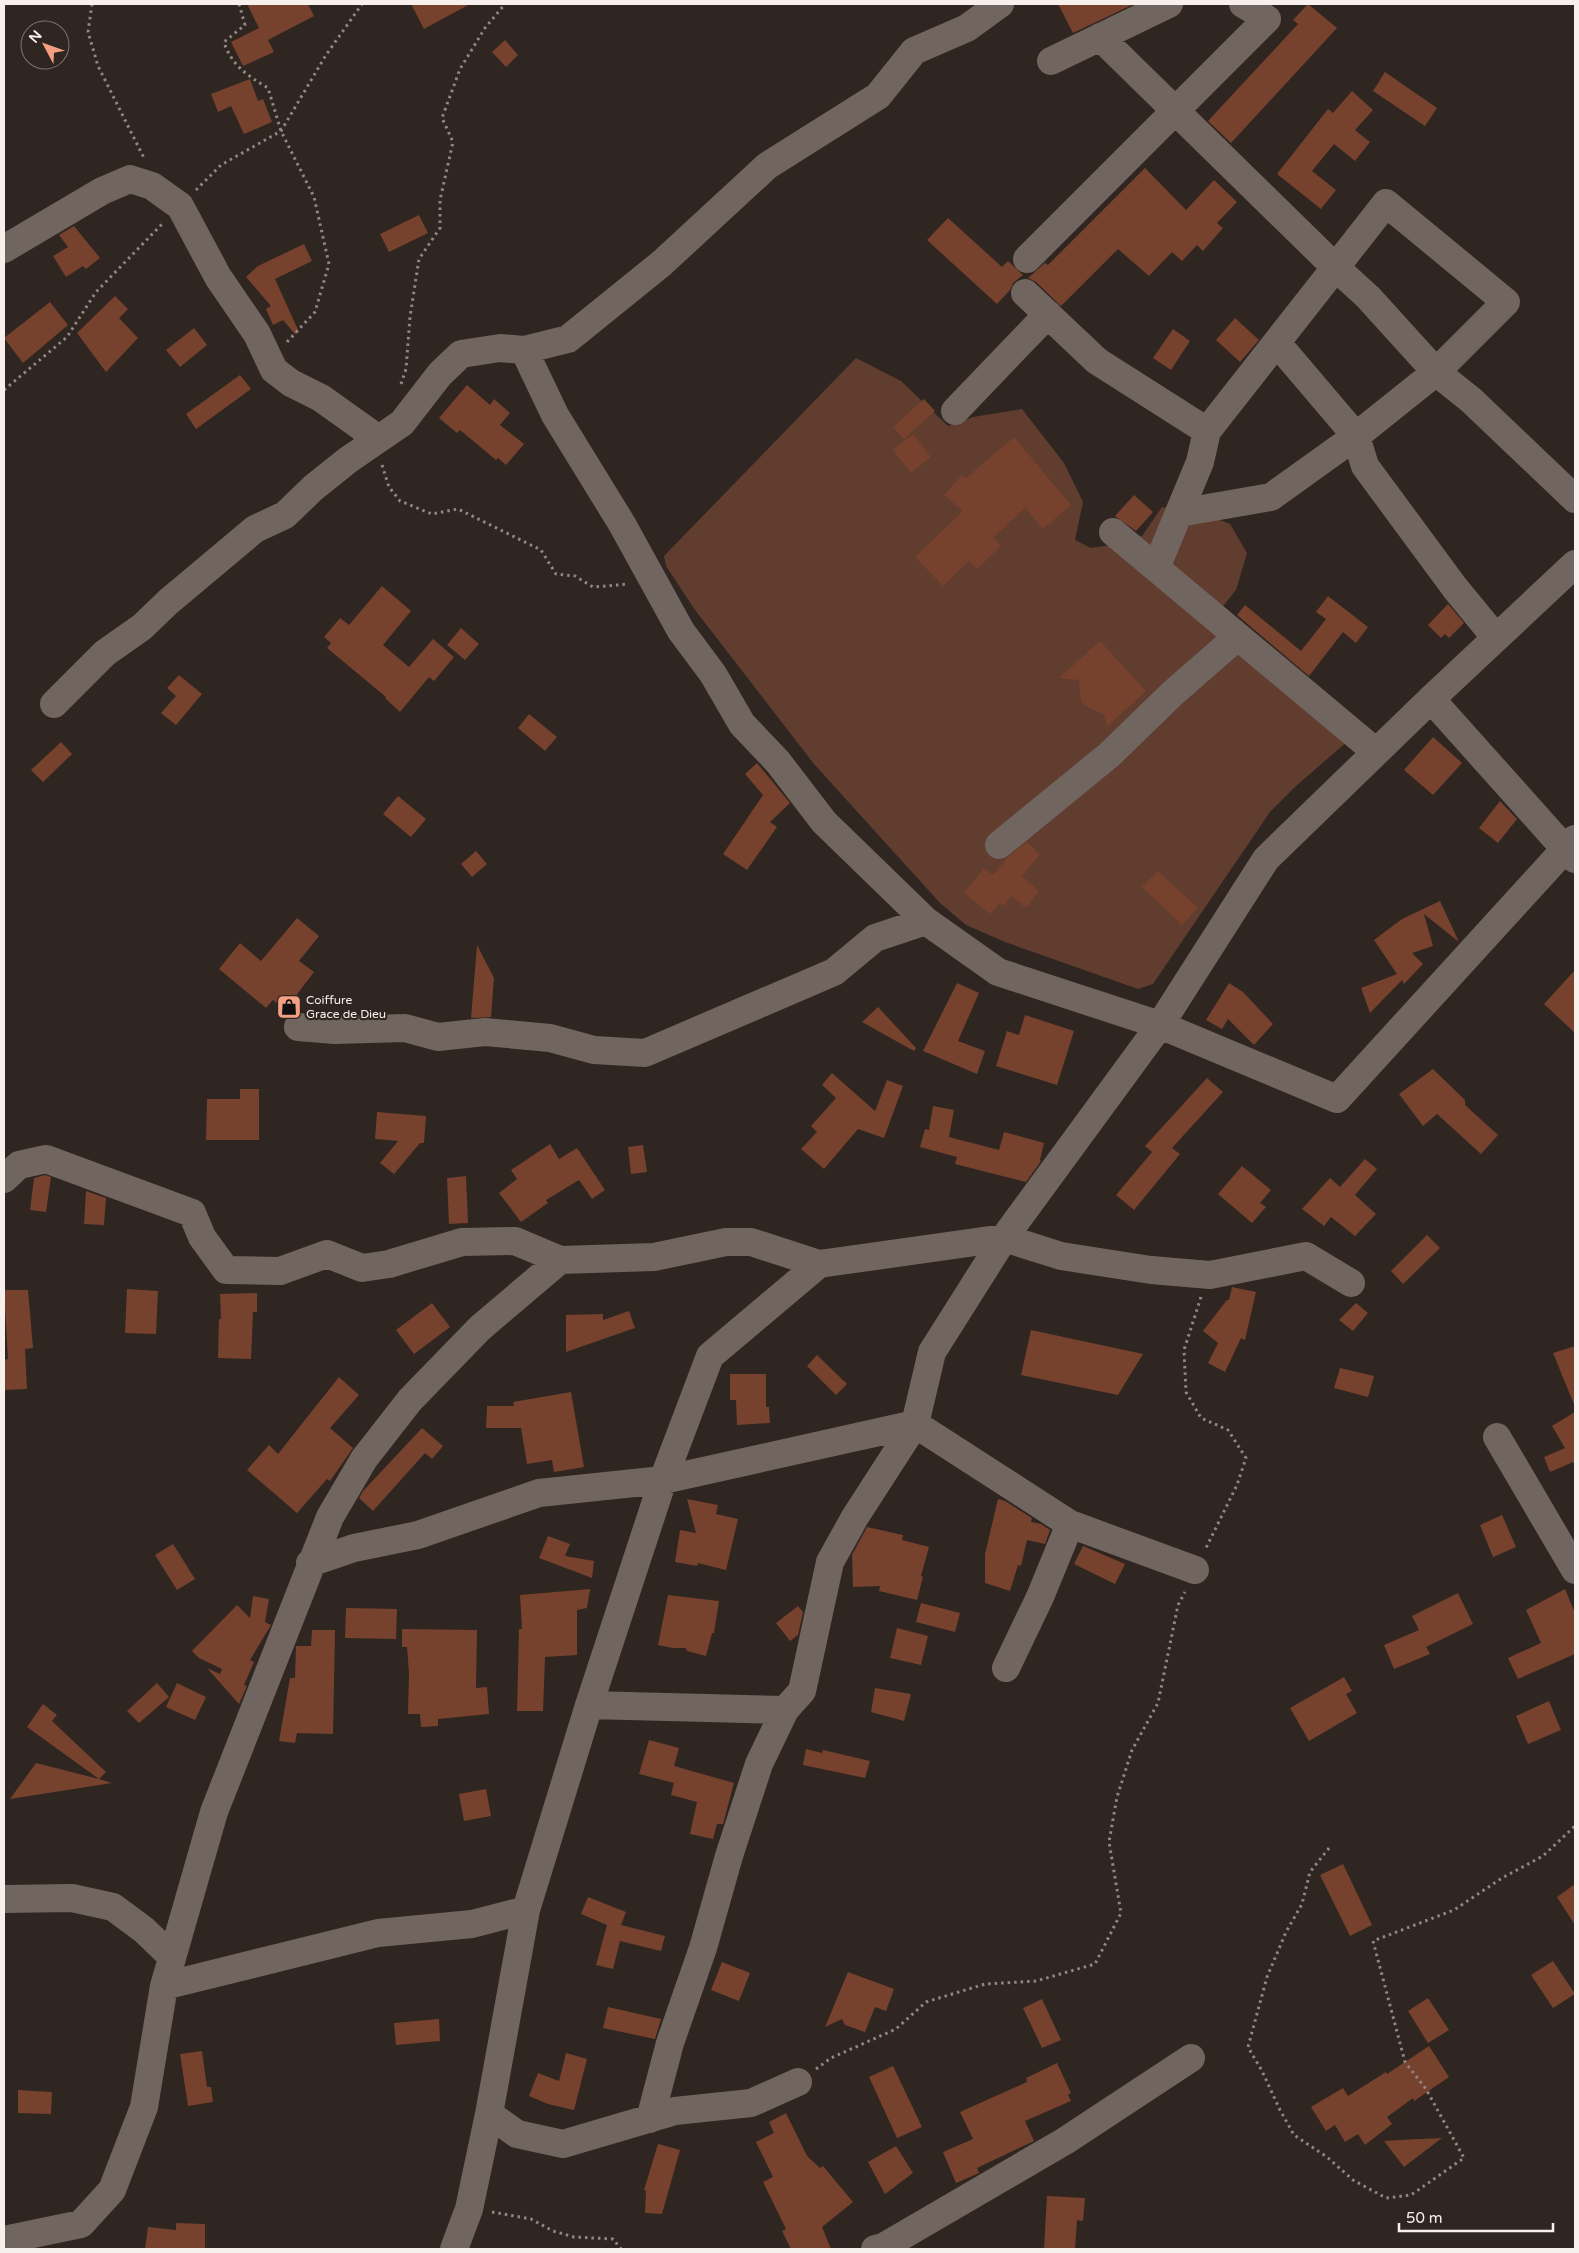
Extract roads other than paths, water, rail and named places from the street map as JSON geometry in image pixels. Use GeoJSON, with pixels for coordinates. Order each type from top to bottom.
{"type":"FeatureCollection","features":[{"type":"Feature","properties":{"kind":"street"},"geometry":{"type":"LineString","coordinates":[[54,704],[105,653],[142,627],[168,602],[255,529],[284,515],[313,488],[377,438],[402,423],[440,374],[460,354],[500,348],[524,350],[568,339],[662,263],[767,166],[878,96],[914,51],[967,28],[1000,4]]}},
{"type":"Feature","properties":{"kind":"street"},"geometry":{"type":"LineString","coordinates":[[1051,61],[1169,4]]}},
{"type":"Feature","properties":{"kind":"street"},"geometry":{"type":"LineString","coordinates":[[1026,259],[1267,19],[1243,4]]}},
{"type":"Feature","properties":{"kind":"street"},"geometry":{"type":"LineString","coordinates":[[1100,38],[1368,297],[1436,372],[1471,400],[1575,499]]}},
{"type":"Feature","properties":{"kind":"street"},"geometry":{"type":"LineString","coordinates":[[4,249],[102,192],[130,179],[152,186],[180,206],[218,277],[257,334],[274,370],[291,384],[321,398],[377,438]]}},
{"type":"Feature","properties":{"kind":"street"},"geometry":{"type":"LineString","coordinates":[[1156,568],[1200,462],[1207,431],[1386,203],[1506,302],[1436,372],[1356,436],[1271,497],[1179,513]]}},
{"type":"Feature","properties":{"kind":"street"},"geometry":{"type":"LineString","coordinates":[[1025,293],[1097,361],[1207,431]]}},
{"type":"Feature","properties":{"kind":"street"},"geometry":{"type":"LineString","coordinates":[[955,411],[1048,314]]}},
{"type":"Feature","properties":{"kind":"street"},"geometry":{"type":"LineString","coordinates":[[1277,343],[1356,436],[1365,466],[1455,588],[1496,638]]}},
{"type":"Feature","properties":{"kind":"street"},"geometry":{"type":"LineString","coordinates":[[524,350],[555,415],[659,590],[681,631],[713,674],[742,724],[778,762],[824,822],[926,921],[998,972],[1160,1025],[1337,1099],[1572,849],[1431,699]]}},
{"type":"Feature","properties":{"kind":"street"},"geometry":{"type":"LineString","coordinates":[[1113,532],[1376,752]]}},
{"type":"Feature","properties":{"kind":"street"},"geometry":{"type":"LineString","coordinates":[[650,2120],[670,2043],[703,1948],[729,1856],[759,1764],[785,1710],[802,1691],[830,1562],[855,1517],[915,1424],[932,1352],[1004,1238],[1160,1025],[1266,859],[1431,699],[1575,564]]}},
{"type":"Feature","properties":{"kind":"street"},"geometry":{"type":"LineString","coordinates":[[999,845],[1109,755],[1172,692],[1237,637]]}},
{"type":"Feature","properties":{"kind":"street"},"geometry":{"type":"LineString","coordinates":[[298,1027],[335,1030],[405,1028],[438,1037],[485,1032],[550,1038],[594,1050],[645,1054],[834,972],[875,938],[926,921]]}},
{"type":"Feature","properties":{"kind":"street"},"geometry":{"type":"LineString","coordinates":[[4,1179],[19,1165],[46,1160],[192,1213],[202,1237],[226,1270],[280,1271],[327,1254],[362,1268],[389,1264],[462,1242],[515,1241],[560,1260],[654,1257],[726,1242],[751,1242],[819,1264],[1004,1238],[1061,1256],[1151,1270],[1210,1275],[1306,1256],[1351,1283]]}},
{"type":"Feature","properties":{"kind":"street"},"geometry":{"type":"LineString","coordinates":[[4,2240],[81,2224],[112,2190],[144,2107],[164,1986],[214,1812],[310,1563],[330,1517],[364,1459],[410,1400],[480,1328],[560,1260]]}},
{"type":"Feature","properties":{"kind":"street"},"geometry":{"type":"LineString","coordinates":[[454,2249],[469,2209],[489,2114],[526,1910],[663,1480],[710,1356],[819,1264]]}},
{"type":"Feature","properties":{"kind":"street"},"geometry":{"type":"LineString","coordinates":[[310,1563],[354,1548],[418,1535],[539,1493],[663,1480],[915,1424],[1070,1524],[1195,1570]]}},
{"type":"Feature","properties":{"kind":"street"},"geometry":{"type":"LineString","coordinates":[[1497,1437],[1575,1570]]}},
{"type":"Feature","properties":{"kind":"street"},"geometry":{"type":"LineString","coordinates":[[1006,1668],[1040,1597],[1070,1524]]}},
{"type":"Feature","properties":{"kind":"street"},"geometry":{"type":"LineString","coordinates":[[590,1705],[785,1710]]}},
{"type":"Feature","properties":{"kind":"street"},"geometry":{"type":"LineString","coordinates":[[4,1899],[72,1898],[113,1907],[144,1930],[172,1957]]}},
{"type":"Feature","properties":{"kind":"street"},"geometry":{"type":"LineString","coordinates":[[164,1986],[305,1949],[378,1933],[472,1924],[526,1910]]}},
{"type":"Feature","properties":{"kind":"street"},"geometry":{"type":"LineString","coordinates":[[881,2249],[1065,2141],[1191,2058]]}},
{"type":"Feature","properties":{"kind":"street"},"geometry":{"type":"LineString","coordinates":[[489,2114],[517,2134],[563,2144],[650,2120],[675,2111],[751,2103],[798,2082]]}},
{"type":"Feature","properties":{"kind":"place","name":"Coiffure Grace de Dieu"},"geometry":{"type":"Point","coordinates":[289,1007]}}]}
